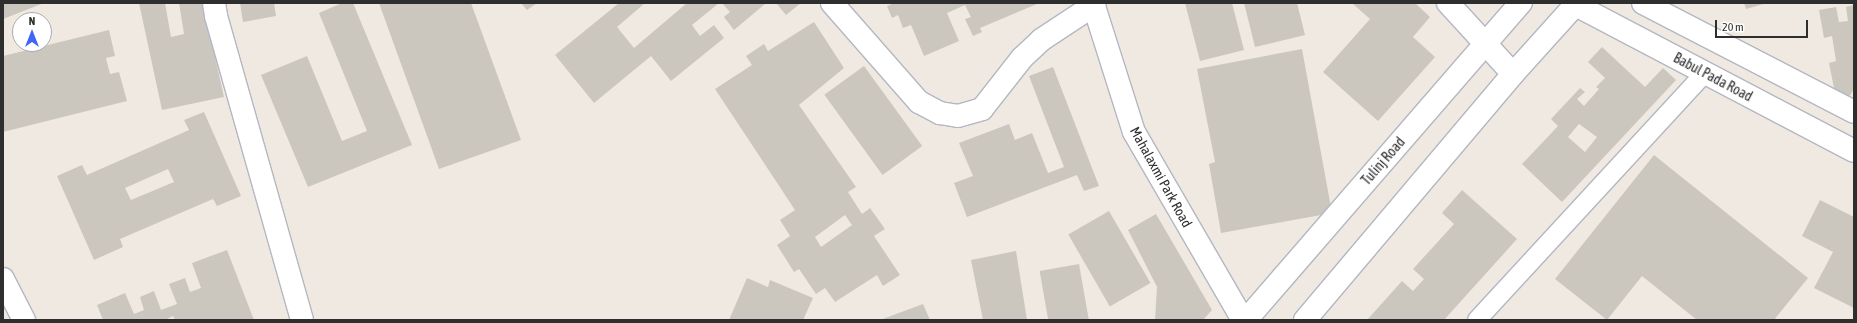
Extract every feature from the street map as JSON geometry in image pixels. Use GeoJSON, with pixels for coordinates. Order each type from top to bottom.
{"type":"FeatureCollection","features":[{"type":"Feature","properties":{"kind":"street"},"geometry":{"type":"LineString","coordinates":[[214,3],[216,16],[302,320]]}},
{"type":"Feature","properties":{"kind":"street"},"geometry":{"type":"LineString","coordinates":[[832,3],[919,102],[940,113],[958,116],[982,109],[1022,58],[1041,40],[1093,4]]}},
{"type":"Feature","properties":{"kind":"street"},"geometry":{"type":"LineString","coordinates":[[1448,3],[1512,74]]}},
{"type":"Feature","properties":{"kind":"street","name":"Tulinj Road"},"geometry":{"type":"LineString","coordinates":[[1246,320],[1484,43],[1521,3]]}},
{"type":"Feature","properties":{"kind":"street"},"geometry":{"type":"LineString","coordinates":[[1643,3],[1854,112]]}},
{"type":"Feature","properties":{"kind":"street","name":"Mahalaxmi Park Road"},"geometry":{"type":"LineString","coordinates":[[1093,4],[1134,132],[1243,320]]}},
{"type":"Feature","properties":{"kind":"street"},"geometry":{"type":"LineString","coordinates":[[1304,320],[1512,74],[1575,4]]}},
{"type":"Feature","properties":{"kind":"street","name":"Babul Pada Road"},"geometry":{"type":"LineString","coordinates":[[1575,4],[1854,151]]}},
{"type":"Feature","properties":{"kind":"street"},"geometry":{"type":"LineString","coordinates":[[3,279],[24,320]]}},
{"type":"Feature","properties":{"kind":"lane"},"geometry":{"type":"LineString","coordinates":[[1478,320],[1705,73]]}},
{"type":"Feature","properties":{"kind":"building"},"geometry":{"type":"Polygon","coordinates":[[[3,3],[44,3],[21,12],[12,12],[12,15],[3,19],[3,3]]]}},
{"type":"Feature","properties":{"kind":"building"},"geometry":{"type":"Polygon","coordinates":[[[139,3],[165,3],[171,37],[184,34],[179,3],[203,3],[224,97],[162,110],[139,3]]]}},
{"type":"Feature","properties":{"kind":"building"},"geometry":{"type":"Polygon","coordinates":[[[240,3],[274,3],[276,16],[243,22],[240,3]]]}},
{"type":"Feature","properties":{"kind":"building"},"geometry":{"type":"Polygon","coordinates":[[[342,3],[353,3],[412,145],[308,187],[261,75],[307,56],[342,141],[367,131],[319,13],[342,3]]]}},
{"type":"Feature","properties":{"kind":"building"},"geometry":{"type":"Polygon","coordinates":[[[379,3],[471,3],[521,140],[439,169],[379,3]]]}},
{"type":"Feature","properties":{"kind":"building"},"geometry":{"type":"Polygon","coordinates":[[[521,3],[537,3],[527,10],[521,3]]]}},
{"type":"Feature","properties":{"kind":"building"},"geometry":{"type":"Polygon","coordinates":[[[619,3],[645,3],[617,27],[634,48],[687,3],[719,3],[692,25],[700,36],[714,25],[724,38],[671,81],[651,56],[594,103],[555,55],[619,3]]]}},
{"type":"Feature","properties":{"kind":"building"},"geometry":{"type":"Polygon","coordinates":[[[722,3],[766,3],[734,30],[724,17],[730,12],[722,3]]]}},
{"type":"Feature","properties":{"kind":"building"},"geometry":{"type":"Polygon","coordinates":[[[776,3],[801,3],[786,15],[776,3]]]}},
{"type":"Feature","properties":{"kind":"building"},"geometry":{"type":"Polygon","coordinates":[[[894,3],[1037,4],[980,28],[982,32],[973,36],[965,19],[971,17],[965,5],[947,13],[959,41],[924,56],[911,25],[903,28],[898,15],[892,18],[887,6],[894,3]]]}},
{"type":"Feature","properties":{"kind":"building"},"geometry":{"type":"Polygon","coordinates":[[[1185,3],[1232,3],[1244,50],[1200,61],[1185,3]]]}},
{"type":"Feature","properties":{"kind":"building"},"geometry":{"type":"Polygon","coordinates":[[[1244,3],[1297,3],[1305,35],[1255,47],[1244,3]]]}},
{"type":"Feature","properties":{"kind":"building"},"geometry":{"type":"Polygon","coordinates":[[[1352,3],[1415,3],[1430,17],[1413,37],[1435,57],[1378,121],[1323,72],[1370,19],[1352,3]]]}},
{"type":"Feature","properties":{"kind":"building"},"geometry":{"type":"Polygon","coordinates":[[[1744,3],[1767,3],[1746,9],[1744,3]]]}},
{"type":"Feature","properties":{"kind":"building"},"geometry":{"type":"Polygon","coordinates":[[[1854,5],[1854,89],[1847,100],[1835,93],[1829,63],[1836,61],[1832,36],[1824,38],[1819,10],[1836,7],[1839,22],[1848,21],[1846,7],[1854,5]]]}},
{"type":"Feature","properties":{"kind":"building"},"geometry":{"type":"Polygon","coordinates":[[[814,22],[844,68],[799,105],[856,187],[848,192],[862,214],[870,208],[885,229],[874,236],[900,275],[883,286],[877,275],[835,302],[825,288],[816,294],[799,269],[794,272],[777,245],[790,236],[780,220],[795,210],[715,89],[752,65],[746,56],[764,44],[768,51],[814,22]],[[845,215],[815,237],[821,247],[852,225],[845,215]]]}},
{"type":"Feature","properties":{"kind":"building"},"geometry":{"type":"Polygon","coordinates":[[[109,30],[115,56],[106,58],[110,74],[119,72],[127,101],[3,132],[3,56],[19,52],[52,52],[52,44],[109,30]]]}},
{"type":"Feature","properties":{"kind":"building"},"geometry":{"type":"Polygon","coordinates":[[[1602,47],[1645,87],[1663,68],[1676,80],[1562,202],[1522,164],[1558,126],[1551,119],[1580,88],[1585,92],[1577,99],[1584,106],[1599,89],[1596,87],[1605,78],[1588,62],[1602,47]],[[1579,124],[1568,137],[1585,152],[1597,137],[1579,124]]]}},
{"type":"Feature","properties":{"kind":"building"},"geometry":{"type":"Polygon","coordinates":[[[1302,49],[1332,213],[1221,233],[1209,164],[1215,162],[1197,69],[1302,49]]]}},
{"type":"Feature","properties":{"kind":"building"},"geometry":{"type":"Polygon","coordinates":[[[864,66],[922,146],[883,175],[824,95],[864,66]]]}},
{"type":"Feature","properties":{"kind":"building"},"geometry":{"type":"Polygon","coordinates":[[[1053,67],[1099,186],[1084,191],[1077,175],[967,217],[954,183],[973,176],[959,143],[1009,124],[1015,140],[1032,133],[1048,173],[1064,167],[1029,76],[1053,67]]]}},
{"type":"Feature","properties":{"kind":"building"},"geometry":{"type":"Polygon","coordinates":[[[204,112],[241,196],[217,206],[213,199],[120,239],[123,247],[94,260],[57,176],[82,165],[87,175],[189,130],[184,120],[204,112]],[[168,169],[125,188],[131,200],[174,182],[168,169]]]}},
{"type":"Feature","properties":{"kind":"building"},"geometry":{"type":"Polygon","coordinates":[[[1654,155],[1808,278],[1774,320],[1697,320],[1642,276],[1607,320],[1555,279],[1654,155]]]}},
{"type":"Feature","properties":{"kind":"building"},"geometry":{"type":"Polygon","coordinates":[[[1462,190],[1517,239],[1444,320],[1367,320],[1402,281],[1413,291],[1424,279],[1413,269],[1454,224],[1442,213],[1462,190]]]}},
{"type":"Feature","properties":{"kind":"building"},"geometry":{"type":"Polygon","coordinates":[[[1820,200],[1854,217],[1854,308],[1814,288],[1833,252],[1802,236],[1820,200]]]}},
{"type":"Feature","properties":{"kind":"building"},"geometry":{"type":"Polygon","coordinates":[[[1109,211],[1150,283],[1110,306],[1068,235],[1109,211]]]}},
{"type":"Feature","properties":{"kind":"building"},"geometry":{"type":"Polygon","coordinates":[[[1156,214],[1212,310],[1203,320],[1155,320],[1157,287],[1128,230],[1156,214]]]}},
{"type":"Feature","properties":{"kind":"building"},"geometry":{"type":"Polygon","coordinates":[[[227,250],[254,320],[175,320],[173,316],[165,320],[103,320],[97,305],[125,293],[134,314],[144,310],[140,297],[154,291],[161,310],[177,304],[169,284],[185,278],[190,292],[201,288],[192,263],[227,250]]]}},
{"type":"Feature","properties":{"kind":"building"},"geometry":{"type":"Polygon","coordinates":[[[1016,251],[1027,320],[983,320],[971,260],[1016,251]]]}},
{"type":"Feature","properties":{"kind":"building"},"geometry":{"type":"Polygon","coordinates":[[[1079,264],[1089,320],[1048,320],[1040,271],[1079,264]]]}},
{"type":"Feature","properties":{"kind":"building"},"geometry":{"type":"Polygon","coordinates":[[[747,278],[768,287],[770,280],[813,298],[803,320],[729,320],[747,278]]]}},
{"type":"Feature","properties":{"kind":"building"},"geometry":{"type":"Polygon","coordinates":[[[923,304],[930,320],[880,320],[923,304]]]}}]}
